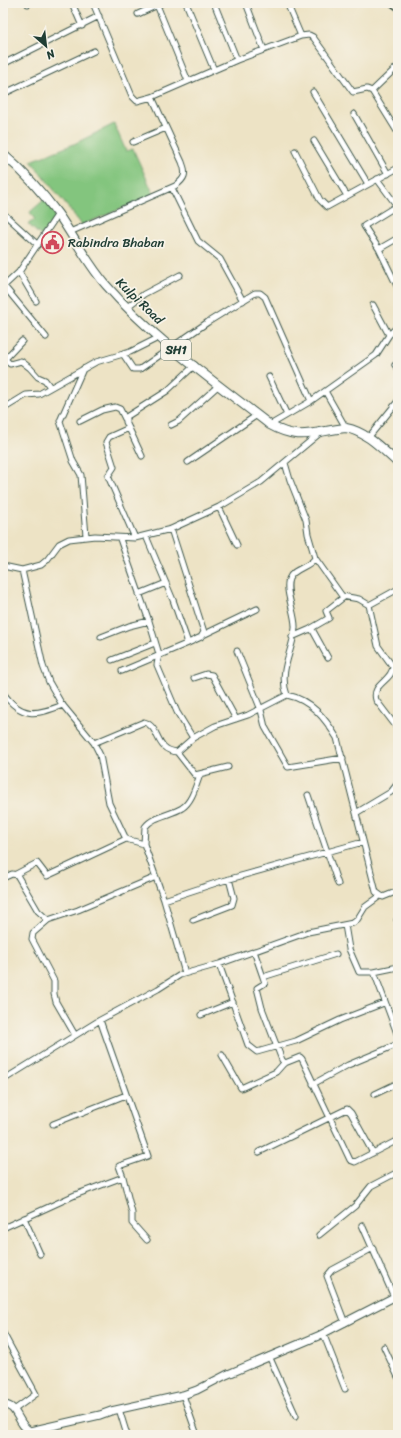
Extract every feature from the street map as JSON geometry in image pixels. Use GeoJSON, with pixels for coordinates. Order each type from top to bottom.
{"type":"FeatureCollection","features":[{"type":"Feature","properties":{"kind":"main road","name":"Kulpi Road"},"geometry":{"type":"LineString","coordinates":[[3,154],[27,175],[58,214],[105,283],[127,306],[173,348],[219,385],[270,425],[281,431],[295,435],[346,428]]}},
{"type":"Feature","properties":{"kind":"main road"},"geometry":{"type":"LineString","coordinates":[[346,428],[354,430],[368,438],[398,462]]}},
{"type":"Feature","properties":{"kind":"main road"},"geometry":{"type":"LineString","coordinates":[[3,1405],[11,1406],[23,1426],[30,1431],[36,1432],[118,1409],[183,1395],[346,1323],[396,1296]]}},
{"type":"Feature","properties":{"kind":"street"},"geometry":{"type":"LineString","coordinates":[[72,3],[82,26]]}},
{"type":"Feature","properties":{"kind":"street"},"geometry":{"type":"LineString","coordinates":[[94,3],[132,96],[137,102],[237,60],[301,36],[309,35],[313,37],[353,92],[367,89],[372,91],[398,133]]}},
{"type":"Feature","properties":{"kind":"street"},"geometry":{"type":"LineString","coordinates":[[186,3],[214,70]]}},
{"type":"Feature","properties":{"kind":"street"},"geometry":{"type":"LineString","coordinates":[[214,3],[237,60]]}},
{"type":"Feature","properties":{"kind":"street"},"geometry":{"type":"LineString","coordinates":[[246,3],[264,50]]}},
{"type":"Feature","properties":{"kind":"street"},"geometry":{"type":"LineString","coordinates":[[287,3],[301,36]]}},
{"type":"Feature","properties":{"kind":"street"},"geometry":{"type":"LineString","coordinates":[[138,14],[159,4],[188,81]]}},
{"type":"Feature","properties":{"kind":"street"},"geometry":{"type":"LineString","coordinates":[[3,64],[82,26],[99,16]]}},
{"type":"Feature","properties":{"kind":"street"},"geometry":{"type":"LineString","coordinates":[[3,94],[94,51]]}},
{"type":"Feature","properties":{"kind":"street"},"geometry":{"type":"LineString","coordinates":[[372,91],[398,66]]}},
{"type":"Feature","properties":{"kind":"street"},"geometry":{"type":"LineString","coordinates":[[313,92],[368,184]]}},
{"type":"Feature","properties":{"kind":"street"},"geometry":{"type":"LineString","coordinates":[[70,232],[172,188],[182,181],[185,176],[185,169],[152,97]]}},
{"type":"Feature","properties":{"kind":"street"},"geometry":{"type":"LineString","coordinates":[[354,114],[388,174]]}},
{"type":"Feature","properties":{"kind":"street"},"geometry":{"type":"LineString","coordinates":[[133,142],[166,128]]}},
{"type":"Feature","properties":{"kind":"street"},"geometry":{"type":"LineString","coordinates":[[314,141],[347,196]]}},
{"type":"Feature","properties":{"kind":"street"},"geometry":{"type":"LineString","coordinates":[[295,151],[324,205],[330,206],[398,168]]}},
{"type":"Feature","properties":{"kind":"street"},"geometry":{"type":"LineString","coordinates":[[378,179],[397,205],[364,226],[396,274],[398,288]]}},
{"type":"Feature","properties":{"kind":"street"},"geometry":{"type":"LineString","coordinates":[[172,188],[198,241],[220,259],[242,301]]}},
{"type":"Feature","properties":{"kind":"street"},"geometry":{"type":"LineString","coordinates":[[3,214],[38,245]]}},
{"type":"Feature","properties":{"kind":"street"},"geometry":{"type":"LineString","coordinates":[[46,337],[4,287],[19,272],[58,214]]}},
{"type":"Feature","properties":{"kind":"street"},"geometry":{"type":"LineString","coordinates":[[379,249],[398,238]]}},
{"type":"Feature","properties":{"kind":"street"},"geometry":{"type":"LineString","coordinates":[[19,272],[36,301]]}},
{"type":"Feature","properties":{"kind":"street"},"geometry":{"type":"LineString","coordinates":[[127,306],[144,294],[180,275]]}},
{"type":"Feature","properties":{"kind":"street"},"geometry":{"type":"LineString","coordinates":[[123,354],[133,369],[137,370],[173,348],[208,322],[255,293],[260,293],[265,297],[311,401]]}},
{"type":"Feature","properties":{"kind":"street"},"geometry":{"type":"LineString","coordinates":[[373,305],[389,335]]}},
{"type":"Feature","properties":{"kind":"street"},"geometry":{"type":"LineString","coordinates":[[270,425],[311,401],[376,355],[389,335],[398,326]]}},
{"type":"Feature","properties":{"kind":"street"},"geometry":{"type":"LineString","coordinates":[[3,409],[26,395],[39,394],[103,359],[123,354],[160,336]]}},
{"type":"Feature","properties":{"kind":"street"},"geometry":{"type":"LineString","coordinates":[[22,341],[4,358],[10,364],[21,362],[30,368],[38,377],[45,380],[50,387]]}},
{"type":"Feature","properties":{"kind":"street"},"geometry":{"type":"LineString","coordinates":[[125,419],[128,415],[172,387],[195,365]]}},
{"type":"Feature","properties":{"kind":"street"},"geometry":{"type":"LineString","coordinates":[[83,369],[60,421],[73,461],[81,475],[86,536]]}},
{"type":"Feature","properties":{"kind":"street"},"geometry":{"type":"LineString","coordinates":[[269,377],[287,415]]}},
{"type":"Feature","properties":{"kind":"street"},"geometry":{"type":"LineString","coordinates":[[171,425],[179,421],[219,385]]}},
{"type":"Feature","properties":{"kind":"street"},"geometry":{"type":"LineString","coordinates":[[325,391],[346,428]]}},
{"type":"Feature","properties":{"kind":"street"},"geometry":{"type":"LineString","coordinates":[[368,438],[398,401]]}},
{"type":"Feature","properties":{"kind":"street"},"geometry":{"type":"LineString","coordinates":[[80,421],[102,410],[115,406],[120,409],[142,456]]}},
{"type":"Feature","properties":{"kind":"street"},"geometry":{"type":"LineString","coordinates":[[188,462],[257,415]]}},
{"type":"Feature","properties":{"kind":"street"},"geometry":{"type":"LineString","coordinates":[[129,428],[109,437],[106,442],[114,467],[108,476],[135,538]]}},
{"type":"Feature","properties":{"kind":"street"},"geometry":{"type":"LineString","coordinates":[[3,566],[15,570],[36,567],[44,563],[58,544],[63,541],[86,536],[135,538],[171,529],[219,508],[261,482],[322,431]]}},
{"type":"Feature","properties":{"kind":"street"},"geometry":{"type":"LineString","coordinates":[[285,463],[306,520],[308,534],[315,558],[338,592],[344,597],[359,599],[369,605],[378,646],[393,667],[393,671],[374,694],[398,729]]}},
{"type":"Feature","properties":{"kind":"street"},"geometry":{"type":"LineString","coordinates":[[219,508],[237,545]]}},
{"type":"Feature","properties":{"kind":"street"},"geometry":{"type":"LineString","coordinates":[[171,529],[203,628],[203,635]]}},
{"type":"Feature","properties":{"kind":"street"},"geometry":{"type":"LineString","coordinates":[[146,536],[186,636],[186,644]]}},
{"type":"Feature","properties":{"kind":"street"},"geometry":{"type":"LineString","coordinates":[[120,538],[149,621],[158,654],[157,665],[173,703],[193,738]]}},
{"type":"Feature","properties":{"kind":"street"},"geometry":{"type":"LineString","coordinates":[[287,695],[284,689],[284,670],[295,628],[294,614],[288,586],[289,579],[293,573],[313,562],[315,558]]}},
{"type":"Feature","properties":{"kind":"street"},"geometry":{"type":"LineString","coordinates":[[22,570],[43,666],[52,690],[94,743],[100,754],[108,803],[126,839]]}},
{"type":"Feature","properties":{"kind":"street"},"geometry":{"type":"LineString","coordinates":[[139,594],[166,583]]}},
{"type":"Feature","properties":{"kind":"street"},"geometry":{"type":"LineString","coordinates":[[369,605],[398,588]]}},
{"type":"Feature","properties":{"kind":"street"},"geometry":{"type":"LineString","coordinates":[[292,637],[329,618],[326,611],[344,597]]}},
{"type":"Feature","properties":{"kind":"street"},"geometry":{"type":"LineString","coordinates":[[122,671],[158,654],[186,644],[257,609]]}},
{"type":"Feature","properties":{"kind":"street"},"geometry":{"type":"LineString","coordinates":[[102,637],[129,626],[149,621]]}},
{"type":"Feature","properties":{"kind":"street"},"geometry":{"type":"LineString","coordinates":[[310,629],[314,631],[328,658]]}},
{"type":"Feature","properties":{"kind":"street"},"geometry":{"type":"LineString","coordinates":[[112,660],[155,643]]}},
{"type":"Feature","properties":{"kind":"street"},"geometry":{"type":"LineString","coordinates":[[237,651],[261,710],[265,727],[288,767],[343,758]]}},
{"type":"Feature","properties":{"kind":"street"},"geometry":{"type":"LineString","coordinates":[[194,678],[206,674],[212,675],[236,719]]}},
{"type":"Feature","properties":{"kind":"street"},"geometry":{"type":"LineString","coordinates":[[3,694],[10,702],[23,712],[40,713],[63,705]]}},
{"type":"Feature","properties":{"kind":"street"},"geometry":{"type":"LineString","coordinates":[[177,752],[193,738],[224,722],[261,710],[287,695],[303,699],[322,717],[337,738],[362,842],[376,892],[380,896]]}},
{"type":"Feature","properties":{"kind":"street"},"geometry":{"type":"LineString","coordinates":[[3,704],[10,702]]}},
{"type":"Feature","properties":{"kind":"street"},"geometry":{"type":"LineString","coordinates":[[94,743],[144,722],[150,725],[164,748],[168,751],[177,752],[193,773],[200,775],[228,766]]}},
{"type":"Feature","properties":{"kind":"street"},"geometry":{"type":"LineString","coordinates":[[185,973],[164,900],[144,844],[145,827],[147,824],[182,808],[187,803],[200,775]]}},
{"type":"Feature","properties":{"kind":"street"},"geometry":{"type":"LineString","coordinates":[[356,813],[391,792],[398,783]]}},
{"type":"Feature","properties":{"kind":"street"},"geometry":{"type":"LineString","coordinates":[[308,795],[338,884]]}},
{"type":"Feature","properties":{"kind":"street"},"geometry":{"type":"LineString","coordinates":[[3,878],[16,874],[38,863],[47,876],[126,839],[144,844]]}},
{"type":"Feature","properties":{"kind":"street"},"geometry":{"type":"LineString","coordinates":[[164,900],[229,879],[362,842]]}},
{"type":"Feature","properties":{"kind":"street"},"geometry":{"type":"LineString","coordinates":[[16,874],[38,911],[48,920]]}},
{"type":"Feature","properties":{"kind":"street"},"geometry":{"type":"LineString","coordinates":[[75,1035],[56,1002],[54,994],[54,981],[32,938],[33,933],[48,920],[78,910],[156,877]]}},
{"type":"Feature","properties":{"kind":"street"},"geometry":{"type":"LineString","coordinates":[[193,920],[232,905],[234,898],[229,879]]}},
{"type":"Feature","properties":{"kind":"street"},"geometry":{"type":"LineString","coordinates":[[3,1080],[100,1020],[185,973],[219,964],[308,932],[345,925],[357,920],[365,907],[380,896],[383,897],[398,891]]}},
{"type":"Feature","properties":{"kind":"street"},"geometry":{"type":"LineString","coordinates":[[345,925],[349,949],[359,972],[374,972],[398,967]]}},
{"type":"Feature","properties":{"kind":"street"},"geometry":{"type":"LineString","coordinates":[[254,951],[265,983],[257,988],[257,993],[276,1047],[284,1063]]}},
{"type":"Feature","properties":{"kind":"street"},"geometry":{"type":"LineString","coordinates":[[263,977],[336,954]]}},
{"type":"Feature","properties":{"kind":"street"},"geometry":{"type":"LineString","coordinates":[[219,964],[248,1045],[257,1052],[296,1041],[340,1020],[384,1003]]}},
{"type":"Feature","properties":{"kind":"street"},"geometry":{"type":"LineString","coordinates":[[374,972],[384,1003],[398,1036]]}},
{"type":"Feature","properties":{"kind":"street"},"geometry":{"type":"LineString","coordinates":[[201,1015],[233,1002]]}},
{"type":"Feature","properties":{"kind":"street"},"geometry":{"type":"LineString","coordinates":[[100,1020],[148,1156],[119,1166],[132,1213],[132,1223],[147,1240]]}},
{"type":"Feature","properties":{"kind":"street"},"geometry":{"type":"LineString","coordinates":[[313,1084],[348,1065],[398,1044]]}},
{"type":"Feature","properties":{"kind":"street"},"geometry":{"type":"LineString","coordinates":[[222,1056],[241,1088],[276,1072],[284,1063],[300,1057],[350,1160],[355,1162],[398,1140]]}},
{"type":"Feature","properties":{"kind":"street"},"geometry":{"type":"LineString","coordinates":[[375,1094],[398,1083]]}},
{"type":"Feature","properties":{"kind":"street"},"geometry":{"type":"LineString","coordinates":[[53,1124],[126,1095]]}},
{"type":"Feature","properties":{"kind":"street"},"geometry":{"type":"LineString","coordinates":[[259,1152],[329,1117],[345,1110],[349,1110],[372,1153]]}},
{"type":"Feature","properties":{"kind":"street"},"geometry":{"type":"LineString","coordinates":[[319,1235],[355,1206],[371,1186],[398,1172]]}},
{"type":"Feature","properties":{"kind":"street"},"geometry":{"type":"LineString","coordinates":[[3,1228],[80,1193],[123,1177]]}},
{"type":"Feature","properties":{"kind":"street"},"geometry":{"type":"LineString","coordinates":[[24,1218],[40,1254]]}},
{"type":"Feature","properties":{"kind":"street"},"geometry":{"type":"LineString","coordinates":[[362,1225],[396,1296]]}},
{"type":"Feature","properties":{"kind":"street"},"geometry":{"type":"LineString","coordinates":[[346,1323],[327,1276],[332,1270],[373,1248]]}},
{"type":"Feature","properties":{"kind":"street"},"geometry":{"type":"LineString","coordinates":[[3,1333],[36,1394],[14,1410]]}},
{"type":"Feature","properties":{"kind":"street"},"geometry":{"type":"LineString","coordinates":[[323,1333],[346,1389]]}},
{"type":"Feature","properties":{"kind":"street"},"geometry":{"type":"LineString","coordinates":[[384,1347],[398,1377]]}},
{"type":"Feature","properties":{"kind":"street"},"geometry":{"type":"LineString","coordinates":[[269,1356],[296,1416]]}},
{"type":"Feature","properties":{"kind":"street"},"geometry":{"type":"LineString","coordinates":[[183,1395],[197,1435]]}},
{"type":"Feature","properties":{"kind":"street"},"geometry":{"type":"LineString","coordinates":[[118,1409],[127,1435]]}},
{"type":"Feature","properties":{"kind":"green space"},"geometry":{"type":"Polygon","coordinates":[[[114,124],[126,151],[133,149],[154,195],[82,225],[31,161],[74,144],[114,124]]]}},
{"type":"Feature","properties":{"kind":"green space"},"geometry":{"type":"Polygon","coordinates":[[[45,199],[54,210],[55,218],[41,236],[28,224],[35,220],[30,212],[45,199]]]}},
{"type":"Feature","properties":{"kind":"railway"},"geometry":{"type":"LineString","coordinates":[[386,3],[398,11]]}},
{"type":"Feature","properties":{"kind":"place","name":"Rabindra Bhaban"},"geometry":{"type":"Point","coordinates":[53,242]}}]}
